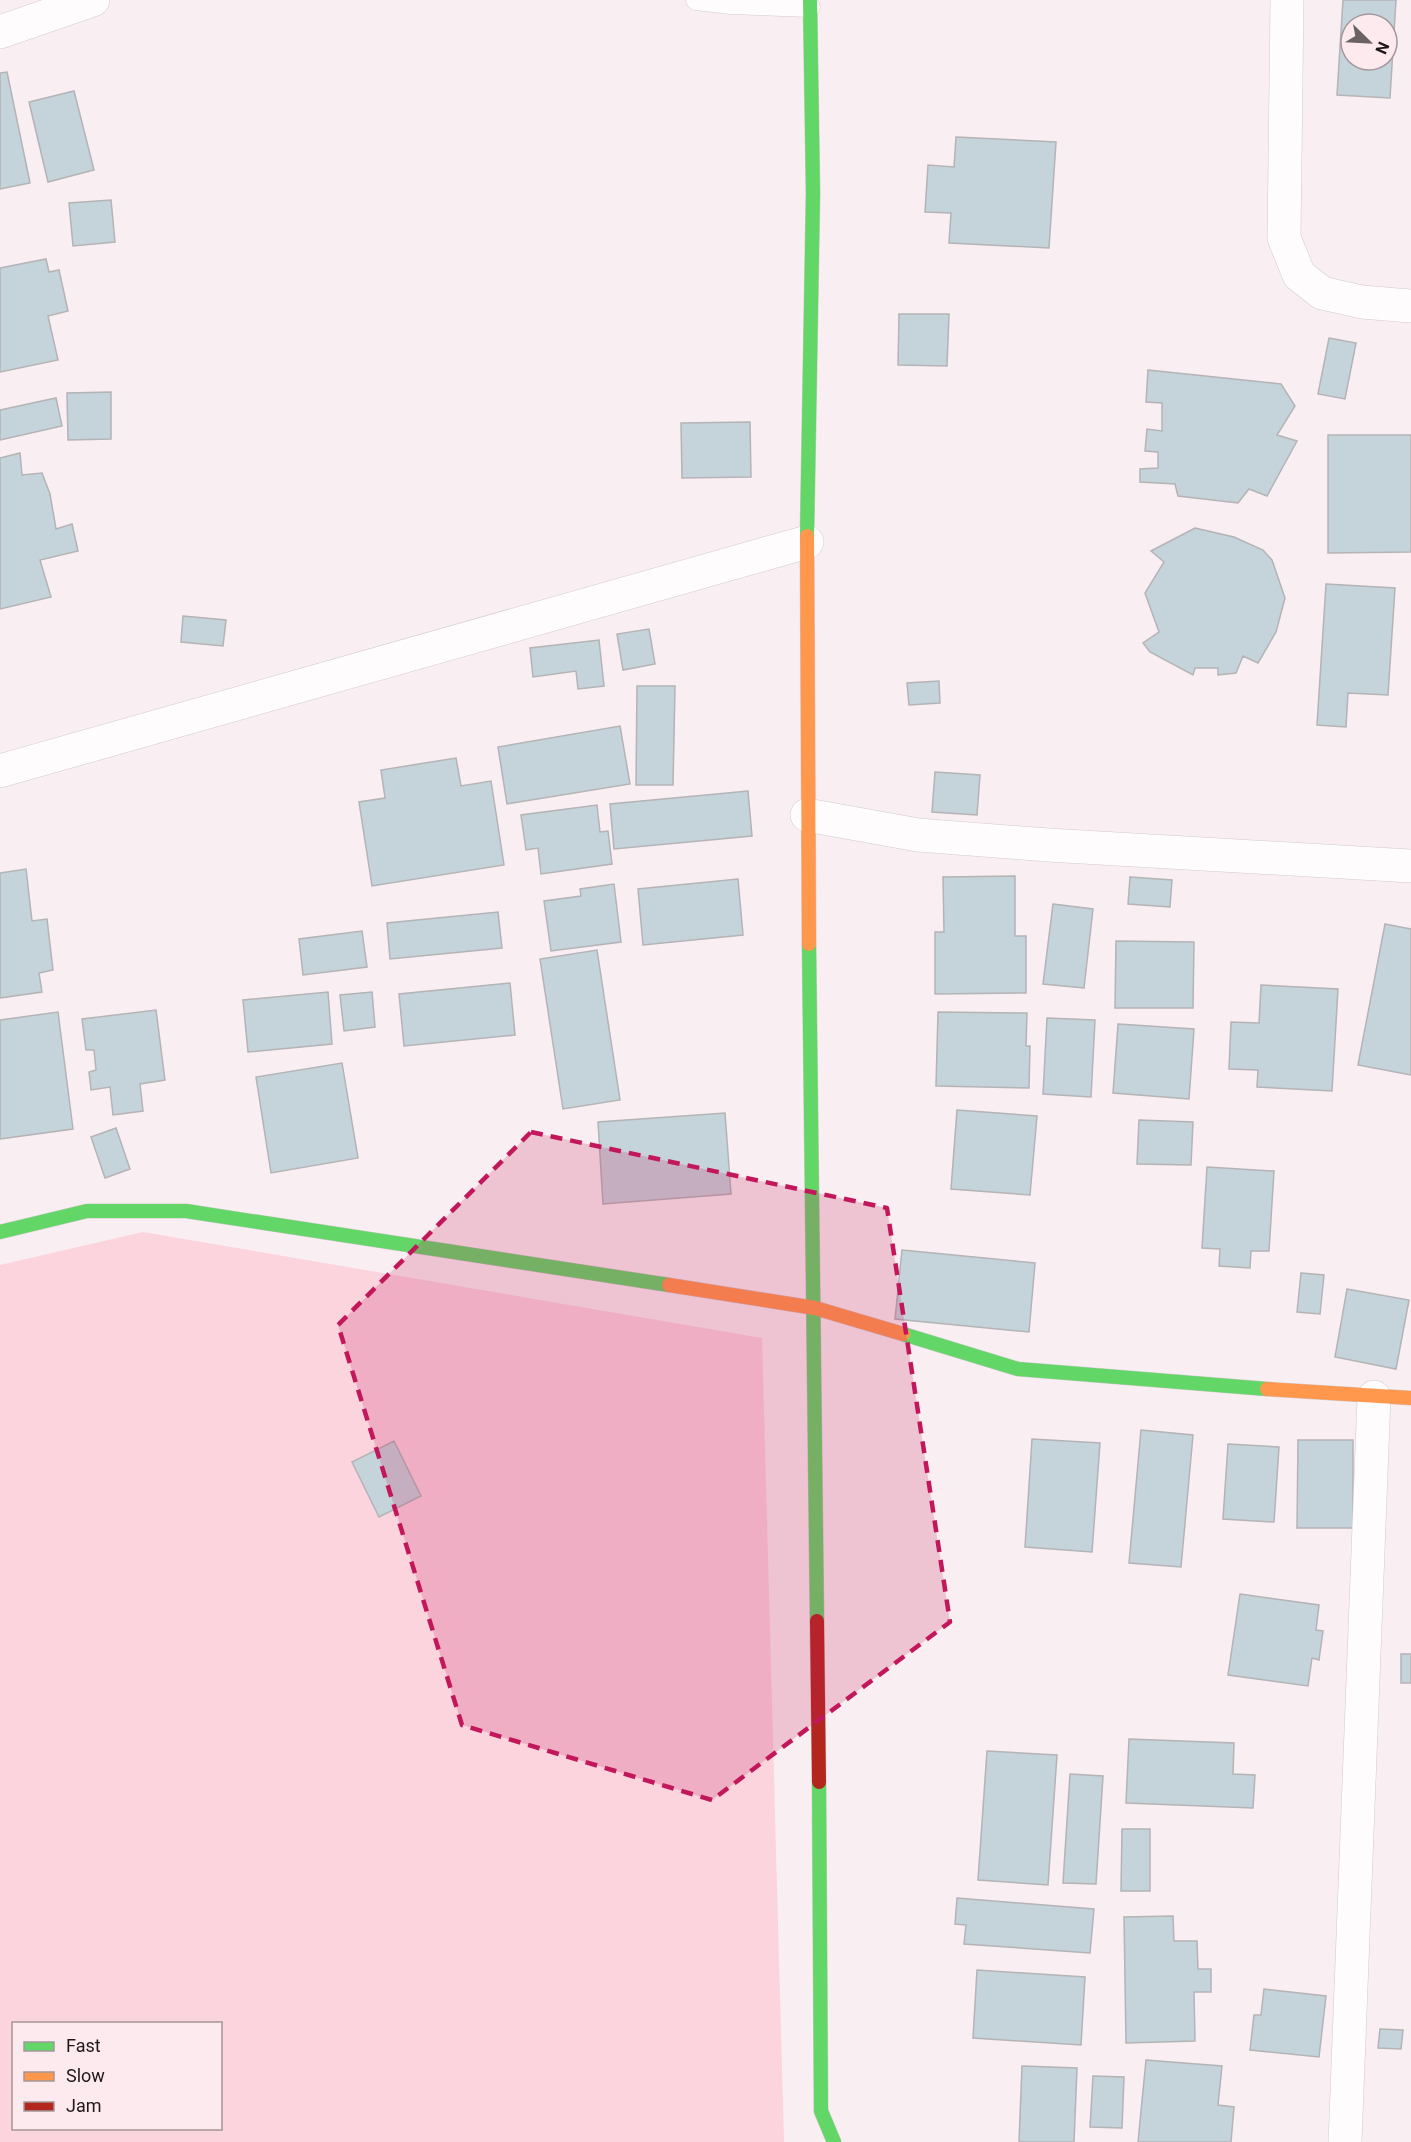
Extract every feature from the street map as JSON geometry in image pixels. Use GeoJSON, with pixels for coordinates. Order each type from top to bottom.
{"type":"FeatureCollection","features":[{"type":"Feature","properties":{"kind":"street"},"geometry":{"type":"LineString","coordinates":[[0,32],[93,0]]}},
{"type":"Feature","properties":{"kind":"street"},"geometry":{"type":"LineString","coordinates":[[1287,0],[1284,238],[1299,275],[1322,293],[1362,302],[1411,306]]}},
{"type":"Feature","properties":{"kind":"street"},"geometry":{"type":"LineString","coordinates":[[810,3],[813,193],[807,542],[807,815],[815,1308],[821,2111],[834,2142]]}},
{"type":"Feature","properties":{"kind":"street"},"geometry":{"type":"LineString","coordinates":[[0,771],[807,542]]}},
{"type":"Feature","properties":{"kind":"street"},"geometry":{"type":"LineString","coordinates":[[807,815],[918,835],[1060,846],[1411,866]]}},
{"type":"Feature","properties":{"kind":"street"},"geometry":{"type":"LineString","coordinates":[[0,1232],[87,1211],[186,1211],[815,1308],[1018,1369],[1411,1398]]}},
{"type":"Feature","properties":{"kind":"street"},"geometry":{"type":"LineString","coordinates":[[1345,2142],[1374,1397]]}},
{"type":"Feature","properties":{"kind":"lane"},"geometry":{"type":"LineString","coordinates":[[696,0],[732,4],[810,3]]}},
{"type":"Feature","properties":{"kind":"highlighted area"},"geometry":{"type":"Polygon","coordinates":[[[531,1132],[887,1208],[950,1622],[712,1800],[462,1725],[338,1325],[531,1132]]]}},
{"type":"Feature","properties":{"kind":"shaded area"},"geometry":{"type":"Polygon","coordinates":[[[143,1232],[762,1338],[784,2142],[0,2142],[0,1265],[143,1232]]]}},
{"type":"Feature","properties":{"kind":"building"},"geometry":{"type":"Polygon","coordinates":[[[1343,0],[1396,0],[1395,12],[1342,12],[1343,0]]]}},
{"type":"Feature","properties":{"kind":"building"},"geometry":{"type":"Polygon","coordinates":[[[1339,63],[1339,72],[1392,72],[1390,98],[1337,95],[1339,63]]]}},
{"type":"Feature","properties":{"kind":"building"},"geometry":{"type":"Polygon","coordinates":[[[7,72],[30,183],[0,189],[0,73],[7,72]]]}},
{"type":"Feature","properties":{"kind":"building"},"geometry":{"type":"Polygon","coordinates":[[[74,91],[94,170],[48,182],[29,102],[74,91]]]}},
{"type":"Feature","properties":{"kind":"building"},"geometry":{"type":"Polygon","coordinates":[[[956,137],[1056,142],[1049,248],[949,243],[951,213],[925,212],[928,165],[954,167],[956,137]]]}},
{"type":"Feature","properties":{"kind":"building"},"geometry":{"type":"Polygon","coordinates":[[[111,200],[115,242],[73,246],[69,203],[111,200]]]}},
{"type":"Feature","properties":{"kind":"building"},"geometry":{"type":"Polygon","coordinates":[[[46,259],[49,272],[59,270],[68,311],[48,316],[58,360],[0,372],[0,268],[46,259]]]}},
{"type":"Feature","properties":{"kind":"building"},"geometry":{"type":"Polygon","coordinates":[[[899,314],[949,314],[947,366],[898,365],[899,314]]]}},
{"type":"Feature","properties":{"kind":"building"},"geometry":{"type":"Polygon","coordinates":[[[1329,338],[1356,343],[1345,399],[1318,394],[1329,338]]]}},
{"type":"Feature","properties":{"kind":"building"},"geometry":{"type":"Polygon","coordinates":[[[1148,370],[1281,384],[1295,406],[1277,435],[1297,441],[1267,496],[1249,489],[1238,503],[1178,496],[1175,484],[1140,482],[1140,469],[1158,468],[1158,452],[1145,451],[1147,429],[1162,431],[1162,403],[1146,402],[1148,370]]]}},
{"type":"Feature","properties":{"kind":"building"},"geometry":{"type":"Polygon","coordinates":[[[111,392],[111,439],[68,440],[67,393],[111,392]]]}},
{"type":"Feature","properties":{"kind":"building"},"geometry":{"type":"Polygon","coordinates":[[[56,398],[62,426],[0,440],[0,410],[56,398]]]}},
{"type":"Feature","properties":{"kind":"building"},"geometry":{"type":"Polygon","coordinates":[[[750,422],[751,477],[682,478],[681,423],[750,422]]]}},
{"type":"Feature","properties":{"kind":"building"},"geometry":{"type":"Polygon","coordinates":[[[1328,435],[1411,435],[1411,552],[1328,553],[1328,435]]]}},
{"type":"Feature","properties":{"kind":"building"},"geometry":{"type":"Polygon","coordinates":[[[20,453],[22,475],[42,473],[50,494],[56,529],[72,524],[78,551],[40,560],[51,597],[0,609],[0,458],[20,453]]]}},
{"type":"Feature","properties":{"kind":"building"},"geometry":{"type":"Polygon","coordinates":[[[1195,528],[1234,537],[1263,550],[1272,560],[1285,598],[1276,632],[1258,663],[1243,656],[1236,673],[1218,675],[1218,668],[1195,668],[1193,675],[1150,652],[1143,643],[1159,632],[1145,593],[1164,562],[1151,551],[1195,528]]]}},
{"type":"Feature","properties":{"kind":"building"},"geometry":{"type":"Polygon","coordinates":[[[1326,584],[1395,588],[1388,695],[1348,693],[1346,727],[1317,725],[1326,584]]]}},
{"type":"Feature","properties":{"kind":"building"},"geometry":{"type":"Polygon","coordinates":[[[183,616],[226,620],[223,646],[181,642],[183,616]]]}},
{"type":"Feature","properties":{"kind":"building"},"geometry":{"type":"Polygon","coordinates":[[[649,629],[655,664],[623,670],[617,634],[649,629]]]}},
{"type":"Feature","properties":{"kind":"building"},"geometry":{"type":"Polygon","coordinates":[[[599,640],[604,686],[578,689],[576,671],[533,677],[530,648],[599,640]]]}},
{"type":"Feature","properties":{"kind":"building"},"geometry":{"type":"Polygon","coordinates":[[[939,681],[940,703],[909,705],[907,683],[939,681]]]}},
{"type":"Feature","properties":{"kind":"building"},"geometry":{"type":"Polygon","coordinates":[[[637,686],[675,686],[673,785],[636,785],[637,686]]]}},
{"type":"Feature","properties":{"kind":"building"},"geometry":{"type":"Polygon","coordinates":[[[620,726],[630,784],[507,804],[498,747],[620,726]]]}},
{"type":"Feature","properties":{"kind":"building"},"geometry":{"type":"Polygon","coordinates":[[[456,758],[461,786],[491,781],[504,865],[372,886],[359,802],[385,798],[381,770],[456,758]]]}},
{"type":"Feature","properties":{"kind":"building"},"geometry":{"type":"Polygon","coordinates":[[[935,772],[980,775],[977,815],[932,812],[935,772]]]}},
{"type":"Feature","properties":{"kind":"building"},"geometry":{"type":"Polygon","coordinates":[[[748,791],[752,836],[614,849],[610,804],[748,791]]]}},
{"type":"Feature","properties":{"kind":"building"},"geometry":{"type":"Polygon","coordinates":[[[597,805],[600,832],[608,831],[612,864],[541,874],[538,848],[526,850],[521,815],[597,805]]]}},
{"type":"Feature","properties":{"kind":"building"},"geometry":{"type":"Polygon","coordinates":[[[26,869],[32,921],[47,919],[53,970],[39,973],[42,992],[0,998],[0,873],[26,869]]]}},
{"type":"Feature","properties":{"kind":"building"},"geometry":{"type":"Polygon","coordinates":[[[1015,876],[1015,936],[1026,936],[1026,993],[935,994],[935,932],[944,932],[943,877],[1015,876]]]}},
{"type":"Feature","properties":{"kind":"building"},"geometry":{"type":"Polygon","coordinates":[[[1130,877],[1172,880],[1170,907],[1128,904],[1130,877]]]}},
{"type":"Feature","properties":{"kind":"building"},"geometry":{"type":"Polygon","coordinates":[[[738,879],[743,935],[643,945],[638,889],[738,879]]]}},
{"type":"Feature","properties":{"kind":"building"},"geometry":{"type":"Polygon","coordinates":[[[614,884],[621,942],[551,951],[544,901],[581,896],[580,889],[614,884]]]}},
{"type":"Feature","properties":{"kind":"building"},"geometry":{"type":"Polygon","coordinates":[[[1053,904],[1093,909],[1084,988],[1043,984],[1053,904]]]}},
{"type":"Feature","properties":{"kind":"building"},"geometry":{"type":"Polygon","coordinates":[[[498,912],[502,948],[390,959],[387,923],[498,912]]]}},
{"type":"Feature","properties":{"kind":"building"},"geometry":{"type":"Polygon","coordinates":[[[1385,924],[1411,929],[1411,1075],[1358,1065],[1385,924]]]}},
{"type":"Feature","properties":{"kind":"building"},"geometry":{"type":"Polygon","coordinates":[[[362,931],[367,967],[303,975],[299,939],[362,931]]]}},
{"type":"Feature","properties":{"kind":"building"},"geometry":{"type":"Polygon","coordinates":[[[1116,941],[1194,942],[1193,1008],[1115,1008],[1116,941]]]}},
{"type":"Feature","properties":{"kind":"building"},"geometry":{"type":"Polygon","coordinates":[[[597,950],[620,1100],[563,1109],[540,959],[597,950]]]}},
{"type":"Feature","properties":{"kind":"building"},"geometry":{"type":"Polygon","coordinates":[[[510,983],[515,1035],[404,1046],[399,994],[510,983]]]}},
{"type":"Feature","properties":{"kind":"building"},"geometry":{"type":"Polygon","coordinates":[[[1261,985],[1338,989],[1332,1091],[1257,1087],[1258,1070],[1229,1069],[1231,1022],[1259,1023],[1261,985]]]}},
{"type":"Feature","properties":{"kind":"building"},"geometry":{"type":"Polygon","coordinates":[[[328,992],[332,1044],[248,1052],[243,1000],[328,992]]]}},
{"type":"Feature","properties":{"kind":"building"},"geometry":{"type":"Polygon","coordinates":[[[372,992],[375,1027],[344,1031],[340,995],[372,992]]]}},
{"type":"Feature","properties":{"kind":"building"},"geometry":{"type":"Polygon","coordinates":[[[156,1010],[165,1080],[140,1084],[143,1111],[113,1115],[110,1087],[91,1090],[89,1072],[96,1070],[94,1050],[86,1050],[82,1019],[156,1010]]]}},
{"type":"Feature","properties":{"kind":"building"},"geometry":{"type":"Polygon","coordinates":[[[58,1012],[73,1129],[0,1139],[0,1020],[58,1012]]]}},
{"type":"Feature","properties":{"kind":"building"},"geometry":{"type":"Polygon","coordinates":[[[938,1012],[1027,1013],[1026,1046],[1030,1046],[1029,1088],[936,1086],[938,1012]]]}},
{"type":"Feature","properties":{"kind":"building"},"geometry":{"type":"Polygon","coordinates":[[[1047,1018],[1095,1020],[1091,1097],[1043,1094],[1047,1018]]]}},
{"type":"Feature","properties":{"kind":"building"},"geometry":{"type":"Polygon","coordinates":[[[1118,1024],[1194,1029],[1189,1099],[1113,1093],[1118,1024]]]}},
{"type":"Feature","properties":{"kind":"building"},"geometry":{"type":"Polygon","coordinates":[[[342,1063],[358,1158],[271,1173],[256,1077],[342,1063]]]}},
{"type":"Feature","properties":{"kind":"building"},"geometry":{"type":"Polygon","coordinates":[[[957,1110],[1037,1116],[1030,1195],[951,1189],[957,1110]]]}},
{"type":"Feature","properties":{"kind":"building"},"geometry":{"type":"Polygon","coordinates":[[[725,1113],[731,1194],[603,1204],[598,1122],[725,1113]]]}},
{"type":"Feature","properties":{"kind":"building"},"geometry":{"type":"Polygon","coordinates":[[[1139,1120],[1193,1122],[1191,1165],[1137,1164],[1139,1120]]]}},
{"type":"Feature","properties":{"kind":"building"},"geometry":{"type":"Polygon","coordinates":[[[116,1128],[130,1169],[105,1178],[91,1137],[116,1128]]]}},
{"type":"Feature","properties":{"kind":"building"},"geometry":{"type":"Polygon","coordinates":[[[1207,1167],[1274,1171],[1269,1251],[1251,1251],[1250,1268],[1219,1266],[1220,1249],[1202,1248],[1207,1167]]]}},
{"type":"Feature","properties":{"kind":"building"},"geometry":{"type":"Polygon","coordinates":[[[902,1250],[1035,1263],[1029,1332],[895,1319],[902,1250]]]}},
{"type":"Feature","properties":{"kind":"building"},"geometry":{"type":"Polygon","coordinates":[[[1301,1273],[1324,1275],[1320,1314],[1297,1312],[1301,1273]]]}},
{"type":"Feature","properties":{"kind":"building"},"geometry":{"type":"Polygon","coordinates":[[[1347,1289],[1409,1300],[1396,1369],[1335,1357],[1347,1289]]]}},
{"type":"Feature","properties":{"kind":"building"},"geometry":{"type":"Polygon","coordinates":[[[1141,1430],[1193,1435],[1181,1567],[1129,1563],[1141,1430]]]}},
{"type":"Feature","properties":{"kind":"building"},"geometry":{"type":"Polygon","coordinates":[[[1032,1439],[1100,1443],[1092,1552],[1025,1547],[1032,1439]]]}},
{"type":"Feature","properties":{"kind":"building"},"geometry":{"type":"Polygon","coordinates":[[[1298,1440],[1353,1440],[1353,1528],[1297,1528],[1298,1440]]]}},
{"type":"Feature","properties":{"kind":"building"},"geometry":{"type":"Polygon","coordinates":[[[394,1441],[421,1496],[379,1517],[352,1462],[394,1441]]]}},
{"type":"Feature","properties":{"kind":"building"},"geometry":{"type":"Polygon","coordinates":[[[1228,1444],[1279,1447],[1274,1522],[1223,1519],[1228,1444]]]}},
{"type":"Feature","properties":{"kind":"building"},"geometry":{"type":"Polygon","coordinates":[[[1240,1594],[1319,1605],[1316,1630],[1323,1631],[1319,1660],[1312,1658],[1308,1686],[1228,1675],[1240,1594]]]}},
{"type":"Feature","properties":{"kind":"building"},"geometry":{"type":"Polygon","coordinates":[[[1401,1654],[1411,1654],[1411,1683],[1401,1683],[1401,1654]]]}},
{"type":"Feature","properties":{"kind":"building"},"geometry":{"type":"Polygon","coordinates":[[[1129,1739],[1234,1743],[1233,1774],[1255,1775],[1253,1808],[1126,1803],[1129,1739]]]}},
{"type":"Feature","properties":{"kind":"building"},"geometry":{"type":"Polygon","coordinates":[[[987,1751],[1057,1755],[1048,1885],[978,1880],[987,1751]]]}},
{"type":"Feature","properties":{"kind":"building"},"geometry":{"type":"Polygon","coordinates":[[[1070,1774],[1103,1776],[1096,1884],[1063,1883],[1070,1774]]]}},
{"type":"Feature","properties":{"kind":"building"},"geometry":{"type":"Polygon","coordinates":[[[1122,1829],[1150,1829],[1150,1891],[1121,1891],[1122,1829]]]}},
{"type":"Feature","properties":{"kind":"building"},"geometry":{"type":"Polygon","coordinates":[[[957,1898],[1094,1909],[1090,1953],[964,1944],[966,1925],[955,1924],[957,1898]]]}},
{"type":"Feature","properties":{"kind":"building"},"geometry":{"type":"Polygon","coordinates":[[[1173,1916],[1174,1941],[1197,1941],[1198,1969],[1211,1969],[1211,1992],[1194,1992],[1195,2041],[1126,2043],[1124,1917],[1173,1916]]]}},
{"type":"Feature","properties":{"kind":"building"},"geometry":{"type":"Polygon","coordinates":[[[977,1970],[1085,1977],[1081,2045],[973,2038],[977,1970]]]}},
{"type":"Feature","properties":{"kind":"building"},"geometry":{"type":"Polygon","coordinates":[[[1264,1989],[1326,1996],[1319,2057],[1250,2050],[1254,2015],[1261,2015],[1264,1989]]]}},
{"type":"Feature","properties":{"kind":"building"},"geometry":{"type":"Polygon","coordinates":[[[1380,2029],[1403,2030],[1401,2049],[1378,2048],[1380,2029]]]}},
{"type":"Feature","properties":{"kind":"building"},"geometry":{"type":"Polygon","coordinates":[[[1146,2060],[1222,2066],[1218,2105],[1234,2107],[1231,2142],[1138,2142],[1146,2060]]]}},
{"type":"Feature","properties":{"kind":"building"},"geometry":{"type":"Polygon","coordinates":[[[1022,2066],[1077,2068],[1074,2142],[1019,2142],[1022,2066]]]}},
{"type":"Feature","properties":{"kind":"building"},"geometry":{"type":"Polygon","coordinates":[[[1093,2076],[1124,2077],[1122,2128],[1090,2127],[1093,2076]]]}},
{"type":"Feature","properties":{"kind":"traffic: fast"},"geometry":{"type":"LineString","coordinates":[[807,536],[813,193],[810,0]]}},
{"type":"Feature","properties":{"kind":"traffic: fast"},"geometry":{"type":"LineString","coordinates":[[809,944],[817,1621]]}},
{"type":"Feature","properties":{"kind":"traffic: fast"},"geometry":{"type":"LineString","coordinates":[[0,1232],[87,1211],[186,1211],[669,1285]]}},
{"type":"Feature","properties":{"kind":"traffic: fast"},"geometry":{"type":"LineString","coordinates":[[903,1334],[1018,1369],[1267,1389]]}},
{"type":"Feature","properties":{"kind":"traffic: fast"},"geometry":{"type":"LineString","coordinates":[[819,1782],[821,2111],[834,2142]]}},
{"type":"Feature","properties":{"kind":"traffic: slow"},"geometry":{"type":"LineString","coordinates":[[807,536],[809,944]]}},
{"type":"Feature","properties":{"kind":"traffic: slow"},"geometry":{"type":"LineString","coordinates":[[669,1285],[815,1308],[903,1334]]}},
{"type":"Feature","properties":{"kind":"traffic: slow"},"geometry":{"type":"LineString","coordinates":[[1267,1389],[1411,1398]]}},
{"type":"Feature","properties":{"kind":"traffic: jam"},"geometry":{"type":"LineString","coordinates":[[817,1621],[819,1782]]}}]}
